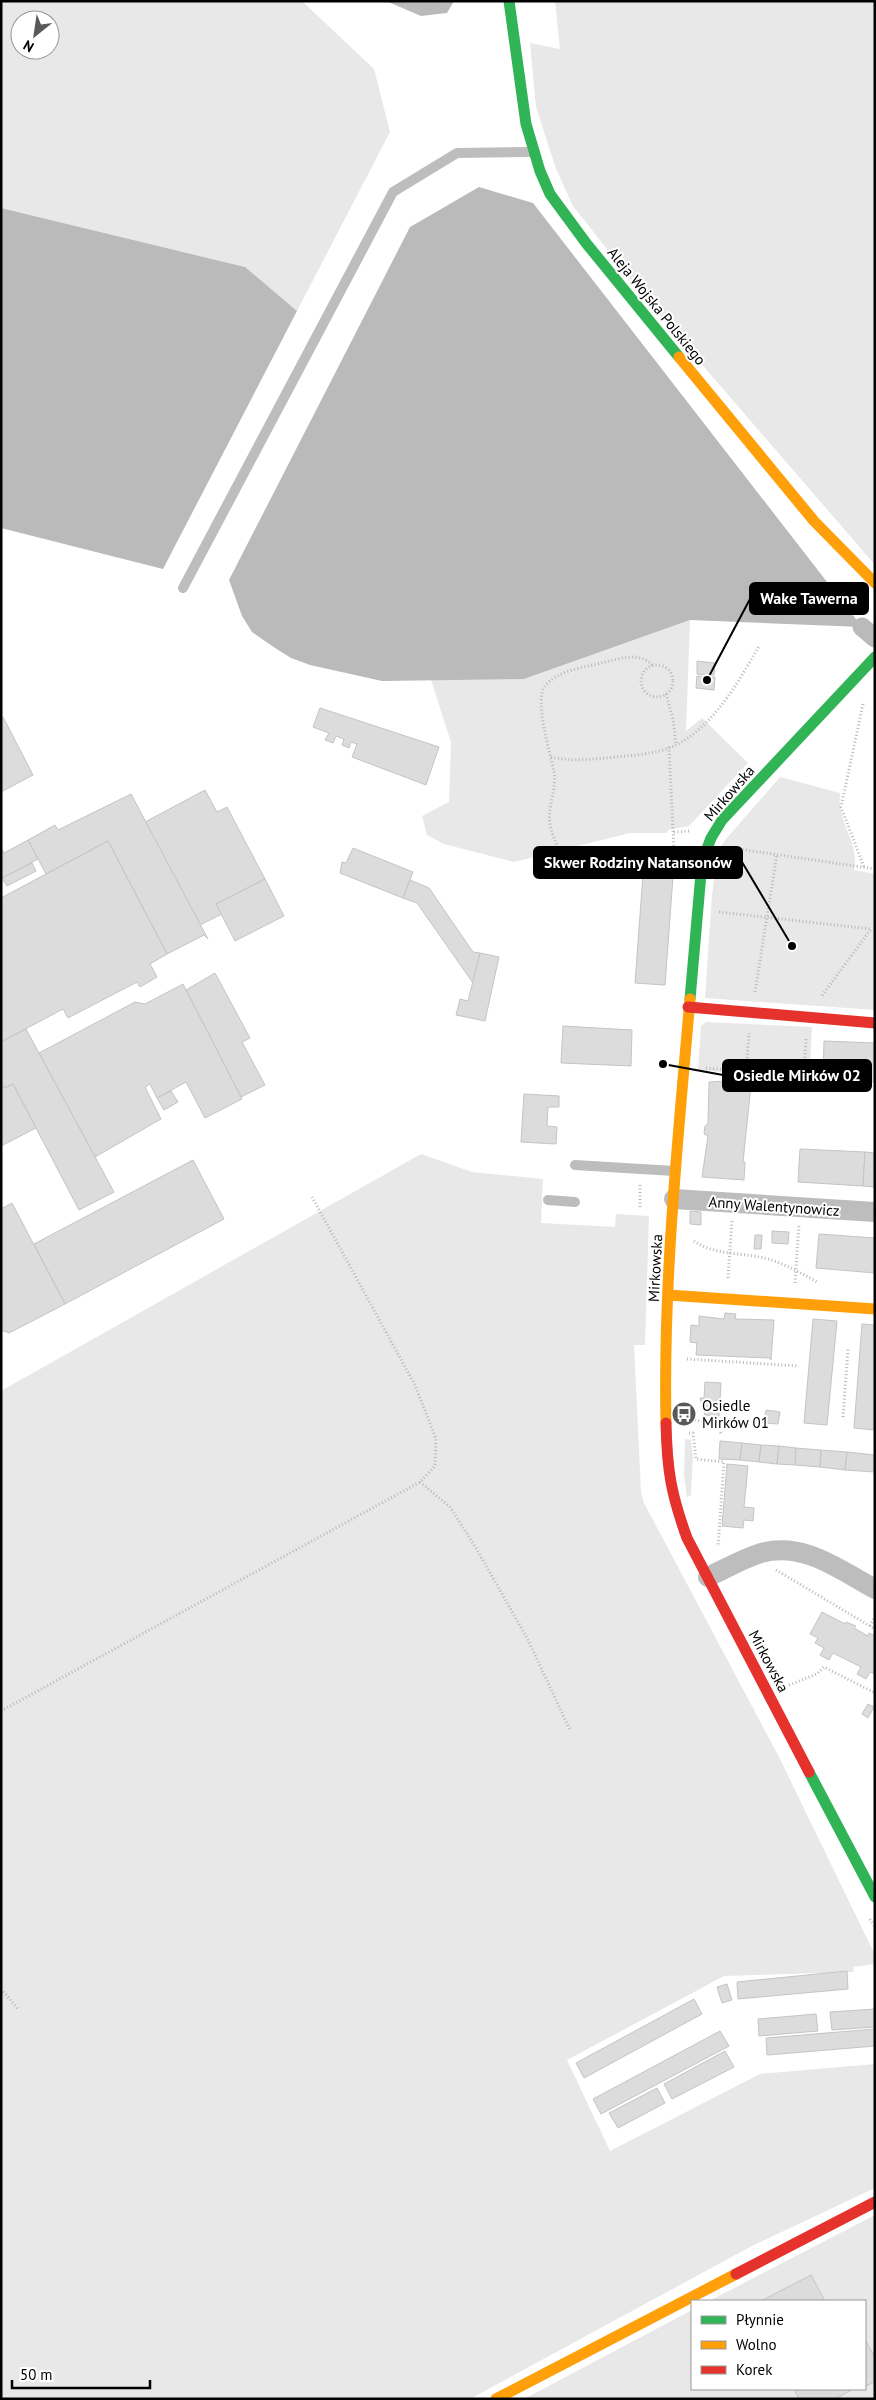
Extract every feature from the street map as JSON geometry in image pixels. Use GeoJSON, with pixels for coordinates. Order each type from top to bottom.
{"type":"FeatureCollection","features":[{"type":"Feature","properties":{"kind":"street","name":"Aleja Wojska Polskiego"},"geometry":{"type":"LineString","coordinates":[[509,1],[521,101],[533,152],[551,195],[566,217],[814,521],[875,584]]}},
{"type":"Feature","properties":{"kind":"street","name":"Mirkowska"},"geometry":{"type":"LineString","coordinates":[[875,657],[729,812],[716,829],[708,846],[701,871],[688,1007],[668,1295],[665,1449],[666,1468],[680,1521],[875,1897]]}},
{"type":"Feature","properties":{"kind":"street"},"geometry":{"type":"LineString","coordinates":[[688,1007],[875,1023]]}},
{"type":"Feature","properties":{"kind":"street","name":"Anny Walentynowicz"},"geometry":{"type":"LineString","coordinates":[[674,1199],[875,1212]]}},
{"type":"Feature","properties":{"kind":"street"},"geometry":{"type":"LineString","coordinates":[[668,1295],[875,1310]]}},
{"type":"Feature","properties":{"kind":"street"},"geometry":{"type":"LineString","coordinates":[[708,1577],[756,1555],[788,1550],[818,1558],[875,1589]]}},
{"type":"Feature","properties":{"kind":"street"},"geometry":{"type":"LineString","coordinates":[[496,2399],[875,2202]]}},
{"type":"Feature","properties":{"kind":"lane"},"geometry":{"type":"LineString","coordinates":[[183,588],[393,192],[457,153],[533,152]]}},
{"type":"Feature","properties":{"kind":"lane"},"geometry":{"type":"LineString","coordinates":[[575,1166],[676,1171]]}},
{"type":"Feature","properties":{"kind":"lane"},"geometry":{"type":"LineString","coordinates":[[548,1200],[575,1202]]}},
{"type":"Feature","properties":{"kind":"path"},"geometry":{"type":"LineString","coordinates":[[551,757],[586,760],[636,754],[676,745],[705,722],[720,706],[740,679],[759,646]]}},
{"type":"Feature","properties":{"kind":"path"},"geometry":{"type":"LineString","coordinates":[[563,857],[550,826],[549,814],[555,787],[540,701],[543,689],[548,683],[566,673],[620,659],[644,659],[652,665],[664,666],[672,675],[673,684],[666,694],[658,697],[652,696],[642,687],[643,672],[652,665]]}},
{"type":"Feature","properties":{"kind":"path"},"geometry":{"type":"LineString","coordinates":[[666,694],[673,719],[676,745]]}},
{"type":"Feature","properties":{"kind":"path"},"geometry":{"type":"LineString","coordinates":[[864,700],[841,807],[864,867]]}},
{"type":"Feature","properties":{"kind":"path"},"geometry":{"type":"LineString","coordinates":[[668,748],[674,850],[685,863]]}},
{"type":"Feature","properties":{"kind":"path"},"geometry":{"type":"LineString","coordinates":[[674,832],[692,831]]}},
{"type":"Feature","properties":{"kind":"path"},"geometry":{"type":"LineString","coordinates":[[708,846],[875,869]]}},
{"type":"Feature","properties":{"kind":"path"},"geometry":{"type":"LineString","coordinates":[[746,1072],[752,1012],[777,854]]}},
{"type":"Feature","properties":{"kind":"path"},"geometry":{"type":"LineString","coordinates":[[704,1068],[800,1077],[804,1073],[807,1016],[870,929],[766,919],[717,912]]}},
{"type":"Feature","properties":{"kind":"path"},"geometry":{"type":"LineString","coordinates":[[640,1182],[640,1207]]}},
{"type":"Feature","properties":{"kind":"path"},"geometry":{"type":"LineString","coordinates":[[1,1711],[420,1482],[434,1466],[436,1439],[419,1394],[312,1197]]}},
{"type":"Feature","properties":{"kind":"path"},"geometry":{"type":"LineString","coordinates":[[727,1299],[732,1211]]}},
{"type":"Feature","properties":{"kind":"path"},"geometry":{"type":"LineString","coordinates":[[793,1303],[800,1216]]}},
{"type":"Feature","properties":{"kind":"path"},"geometry":{"type":"LineString","coordinates":[[692,1240],[710,1249],[768,1259],[796,1269],[825,1286]]}},
{"type":"Feature","properties":{"kind":"path"},"geometry":{"type":"LineString","coordinates":[[843,1417],[848,1348]]}},
{"type":"Feature","properties":{"kind":"path"},"geometry":{"type":"LineString","coordinates":[[685,1366],[684,1358],[799,1366]]}},
{"type":"Feature","properties":{"kind":"path"},"geometry":{"type":"LineString","coordinates":[[687,1409],[688,1433],[693,1433],[696,1459],[724,1462],[717,1554]]}},
{"type":"Feature","properties":{"kind":"path"},"geometry":{"type":"LineString","coordinates":[[687,1418],[719,1426],[721,1435]]}},
{"type":"Feature","properties":{"kind":"path"},"geometry":{"type":"LineString","coordinates":[[420,1482],[450,1506],[476,1548],[527,1638],[570,1730]]}},
{"type":"Feature","properties":{"kind":"path"},"geometry":{"type":"LineString","coordinates":[[773,1568],[875,1629]]}},
{"type":"Feature","properties":{"kind":"path"},"geometry":{"type":"LineString","coordinates":[[870,1626],[875,1616]]}},
{"type":"Feature","properties":{"kind":"path"},"geometry":{"type":"LineString","coordinates":[[787,1686],[817,1674],[824,1667],[875,1693]]}},
{"type":"Feature","properties":{"kind":"path"},"geometry":{"type":"LineString","coordinates":[[1,1989],[19,2010]]}},
{"type":"Feature","properties":{"kind":"shaded area"},"geometry":{"type":"Polygon","coordinates":[[[1,1],[302,1],[374,69],[390,132],[297,311],[245,267],[1,208],[1,1]]]}},
{"type":"Feature","properties":{"kind":"shaded area"},"geometry":{"type":"Polygon","coordinates":[[[386,1],[454,1],[447,13],[421,16],[386,1]]]}},
{"type":"Feature","properties":{"kind":"shaded area"},"geometry":{"type":"Polygon","coordinates":[[[555,1],[875,1],[875,565],[654,309],[573,206],[556,169],[536,107],[530,43],[560,49],[555,1]]]}},
{"type":"Feature","properties":{"kind":"shaded area"},"geometry":{"type":"Polygon","coordinates":[[[479,187],[533,203],[862,627],[690,620],[524,679],[382,681],[310,665],[291,658],[252,632],[242,616],[229,580],[410,227],[479,187]]]}},
{"type":"Feature","properties":{"kind":"shaded area"},"geometry":{"type":"Polygon","coordinates":[[[1,208],[245,267],[297,311],[163,569],[1,528],[1,208]]]}},
{"type":"Feature","properties":{"kind":"shaded area"},"geometry":{"type":"Polygon","coordinates":[[[690,620],[686,731],[702,718],[748,763],[689,826],[668,830],[667,833],[630,833],[514,862],[444,844],[427,835],[422,816],[449,802],[451,742],[431,680],[524,679],[690,620]]]}},
{"type":"Feature","properties":{"kind":"shaded area"},"geometry":{"type":"Polygon","coordinates":[[[780,777],[840,793],[842,814],[854,851],[854,870],[875,874],[875,1010],[705,998],[712,895],[718,851],[726,839],[780,777]]]}},
{"type":"Feature","properties":{"kind":"shaded area"},"geometry":{"type":"Polygon","coordinates":[[[706,1022],[812,1027],[809,1084],[770,1081],[770,1076],[698,1070],[701,1026],[706,1022]]]}},
{"type":"Feature","properties":{"kind":"shaded area"},"geometry":{"type":"Polygon","coordinates":[[[421,1154],[472,1172],[543,1179],[541,1223],[615,1227],[616,1214],[649,1216],[645,1345],[634,1345],[641,1492],[644,1503],[779,1757],[875,1955],[875,1964],[853,1967],[854,1972],[724,1976],[567,2060],[610,2151],[760,2074],[875,2064],[875,2188],[750,2247],[470,2399],[1,2399],[1,1391],[421,1154]]]}},
{"type":"Feature","properties":{"kind":"shaded area"},"geometry":{"type":"Polygon","coordinates":[[[685,1439],[691,1440],[693,1456],[691,1495],[687,1497],[684,1475],[685,1439]]]}},
{"type":"Feature","properties":{"kind":"shaded area"},"geometry":{"type":"Polygon","coordinates":[[[875,2215],[875,2399],[524,2399],[691,2311],[691,2390],[866,2390],[866,2300],[711,2300],[875,2215]]]}},
{"type":"Feature","properties":{"kind":"building"},"geometry":{"type":"Polygon","coordinates":[[[697,661],[715,663],[714,675],[697,674],[697,661]]]}},
{"type":"Feature","properties":{"kind":"building"},"geometry":{"type":"Polygon","coordinates":[[[697,676],[715,677],[714,690],[696,688],[697,676]]]}},
{"type":"Feature","properties":{"kind":"building"},"geometry":{"type":"Polygon","coordinates":[[[320,708],[439,747],[426,785],[352,757],[357,744],[351,742],[349,748],[342,745],[344,739],[336,736],[333,743],[325,740],[329,733],[313,727],[320,708]]]}},
{"type":"Feature","properties":{"kind":"building"},"geometry":{"type":"Polygon","coordinates":[[[3,717],[33,775],[1,792],[1,718],[3,717]]]}},
{"type":"Feature","properties":{"kind":"building"},"geometry":{"type":"Polygon","coordinates":[[[205,790],[217,812],[227,807],[265,879],[216,904],[222,914],[200,925],[145,822],[205,790]]]}},
{"type":"Feature","properties":{"kind":"building"},"geometry":{"type":"Polygon","coordinates":[[[131,794],[208,939],[204,935],[167,954],[108,841],[46,874],[28,840],[55,825],[58,830],[131,794]]]}},
{"type":"Feature","properties":{"kind":"building"},"geometry":{"type":"Polygon","coordinates":[[[28,840],[38,859],[1,879],[1,848],[4,853],[28,840]]]}},
{"type":"Feature","properties":{"kind":"building"},"geometry":{"type":"Polygon","coordinates":[[[108,841],[167,954],[150,964],[157,977],[140,987],[137,982],[68,1018],[63,1009],[1,1042],[1,898],[108,841]]]}},
{"type":"Feature","properties":{"kind":"building"},"geometry":{"type":"Polygon","coordinates":[[[353,848],[413,872],[403,898],[340,873],[342,862],[346,863],[353,848]]]}},
{"type":"Feature","properties":{"kind":"building"},"geometry":{"type":"Polygon","coordinates":[[[644,861],[674,863],[665,985],[635,983],[644,861]]]}},
{"type":"Feature","properties":{"kind":"building"},"geometry":{"type":"Polygon","coordinates":[[[32,863],[36,871],[7,886],[2,878],[32,863]]]}},
{"type":"Feature","properties":{"kind":"building"},"geometry":{"type":"Polygon","coordinates":[[[265,879],[284,916],[235,941],[216,904],[265,879]]]}},
{"type":"Feature","properties":{"kind":"building"},"geometry":{"type":"Polygon","coordinates":[[[410,880],[429,888],[473,952],[480,953],[473,983],[417,903],[403,898],[410,880]]]}},
{"type":"Feature","properties":{"kind":"building"},"geometry":{"type":"Polygon","coordinates":[[[480,953],[499,957],[485,1021],[456,1015],[460,999],[468,1001],[480,953]]]}},
{"type":"Feature","properties":{"kind":"building"},"geometry":{"type":"Polygon","coordinates":[[[215,973],[250,1038],[242,1042],[265,1085],[241,1097],[186,990],[215,973]]]}},
{"type":"Feature","properties":{"kind":"building"},"geometry":{"type":"Polygon","coordinates":[[[183,984],[242,1099],[205,1118],[186,1082],[157,1098],[150,1084],[145,1087],[161,1119],[95,1157],[39,1053],[135,1002],[145,1004],[183,984]]]}},
{"type":"Feature","properties":{"kind":"building"},"geometry":{"type":"Polygon","coordinates":[[[563,1026],[632,1030],[631,1066],[561,1063],[563,1026]]]}},
{"type":"Feature","properties":{"kind":"building"},"geometry":{"type":"Polygon","coordinates":[[[26,1029],[114,1192],[79,1210],[13,1084],[5,1088],[1,1082],[1,1042],[26,1029]]]}},
{"type":"Feature","properties":{"kind":"building"},"geometry":{"type":"Polygon","coordinates":[[[824,1041],[875,1043],[875,1082],[823,1080],[824,1041]]]}},
{"type":"Feature","properties":{"kind":"building"},"geometry":{"type":"Polygon","coordinates":[[[726,1081],[751,1085],[743,1162],[745,1162],[744,1180],[702,1177],[708,1136],[704,1134],[705,1126],[708,1124],[709,1082],[726,1081]]]}},
{"type":"Feature","properties":{"kind":"building"},"geometry":{"type":"Polygon","coordinates":[[[13,1084],[36,1128],[1,1146],[1,1086],[5,1088],[13,1084]]]}},
{"type":"Feature","properties":{"kind":"building"},"geometry":{"type":"Polygon","coordinates":[[[171,1091],[178,1102],[164,1110],[157,1098],[171,1091]]]}},
{"type":"Feature","properties":{"kind":"building"},"geometry":{"type":"Polygon","coordinates":[[[524,1094],[559,1096],[559,1107],[548,1107],[547,1126],[557,1127],[556,1144],[521,1142],[524,1094]]]}},
{"type":"Feature","properties":{"kind":"building"},"geometry":{"type":"Polygon","coordinates":[[[800,1149],[865,1152],[863,1186],[798,1182],[800,1149]]]}},
{"type":"Feature","properties":{"kind":"building"},"geometry":{"type":"Polygon","coordinates":[[[865,1152],[875,1153],[875,1187],[863,1186],[865,1152]]]}},
{"type":"Feature","properties":{"kind":"building"},"geometry":{"type":"Polygon","coordinates":[[[193,1160],[224,1219],[65,1304],[34,1244],[193,1160]]]}},
{"type":"Feature","properties":{"kind":"building"},"geometry":{"type":"Polygon","coordinates":[[[12,1203],[65,1304],[9,1333],[1,1330],[1,1209],[12,1203]]]}},
{"type":"Feature","properties":{"kind":"building"},"geometry":{"type":"Polygon","coordinates":[[[690,1211],[701,1212],[701,1225],[690,1224],[690,1211]]]}},
{"type":"Feature","properties":{"kind":"building"},"geometry":{"type":"Polygon","coordinates":[[[772,1231],[789,1232],[788,1244],[772,1243],[772,1231]]]}},
{"type":"Feature","properties":{"kind":"building"},"geometry":{"type":"Polygon","coordinates":[[[819,1234],[875,1238],[875,1273],[816,1268],[819,1234]]]}},
{"type":"Feature","properties":{"kind":"building"},"geometry":{"type":"Polygon","coordinates":[[[755,1235],[762,1235],[761,1249],[754,1249],[755,1235]]]}},
{"type":"Feature","properties":{"kind":"building"},"geometry":{"type":"Polygon","coordinates":[[[725,1313],[736,1314],[735,1319],[774,1320],[771,1360],[769,1358],[696,1355],[697,1343],[690,1342],[691,1325],[699,1326],[699,1316],[724,1319],[725,1313]]]}},
{"type":"Feature","properties":{"kind":"building"},"geometry":{"type":"Polygon","coordinates":[[[813,1319],[837,1321],[827,1425],[804,1423],[813,1319]]]}},
{"type":"Feature","properties":{"kind":"building"},"geometry":{"type":"Polygon","coordinates":[[[862,1324],[875,1325],[875,1430],[854,1428],[862,1324]]]}},
{"type":"Feature","properties":{"kind":"building"},"geometry":{"type":"Polygon","coordinates":[[[705,1382],[721,1383],[719,1416],[705,1415],[700,1398],[704,1398],[705,1382]]]}},
{"type":"Feature","properties":{"kind":"building"},"geometry":{"type":"Polygon","coordinates":[[[766,1410],[780,1412],[778,1424],[764,1423],[766,1410]]]}},
{"type":"Feature","properties":{"kind":"building"},"geometry":{"type":"Polygon","coordinates":[[[720,1441],[742,1443],[740,1460],[719,1459],[720,1441]]]}},
{"type":"Feature","properties":{"kind":"building"},"geometry":{"type":"Polygon","coordinates":[[[742,1443],[761,1445],[759,1462],[740,1460],[742,1443]]]}},
{"type":"Feature","properties":{"kind":"building"},"geometry":{"type":"Polygon","coordinates":[[[761,1445],[779,1446],[777,1464],[759,1462],[761,1445]]]}},
{"type":"Feature","properties":{"kind":"building"},"geometry":{"type":"Polygon","coordinates":[[[779,1446],[796,1448],[795,1465],[777,1464],[779,1446]]]}},
{"type":"Feature","properties":{"kind":"building"},"geometry":{"type":"Polygon","coordinates":[[[796,1448],[821,1450],[820,1467],[795,1465],[796,1448]]]}},
{"type":"Feature","properties":{"kind":"building"},"geometry":{"type":"Polygon","coordinates":[[[821,1450],[847,1452],[845,1470],[820,1467],[821,1450]]]}},
{"type":"Feature","properties":{"kind":"building"},"geometry":{"type":"Polygon","coordinates":[[[847,1452],[875,1455],[875,1472],[845,1470],[847,1452]]]}},
{"type":"Feature","properties":{"kind":"building"},"geometry":{"type":"Polygon","coordinates":[[[727,1464],[748,1466],[744,1507],[754,1508],[753,1521],[744,1520],[743,1528],[722,1526],[727,1464]]]}},
{"type":"Feature","properties":{"kind":"building"},"geometry":{"type":"Polygon","coordinates":[[[822,1612],[845,1624],[846,1622],[856,1626],[854,1628],[868,1636],[869,1633],[875,1636],[875,1674],[870,1672],[866,1679],[857,1674],[861,1667],[833,1653],[829,1660],[820,1655],[824,1648],[815,1643],[818,1638],[810,1634],[822,1612]]]}},
{"type":"Feature","properties":{"kind":"building"},"geometry":{"type":"Polygon","coordinates":[[[868,1704],[874,1707],[868,1718],[862,1714],[868,1704]]]}},
{"type":"Feature","properties":{"kind":"building"},"geometry":{"type":"Polygon","coordinates":[[[847,1971],[848,1989],[738,1999],[737,1982],[847,1971]]]}},
{"type":"Feature","properties":{"kind":"building"},"geometry":{"type":"Polygon","coordinates":[[[727,1984],[732,2000],[722,2003],[717,1987],[727,1984]]]}},
{"type":"Feature","properties":{"kind":"building"},"geometry":{"type":"Polygon","coordinates":[[[694,1999],[702,2014],[584,2078],[576,2063],[694,1999]]]}},
{"type":"Feature","properties":{"kind":"building"},"geometry":{"type":"Polygon","coordinates":[[[875,2009],[875,2027],[832,2030],[830,2012],[875,2009]]]}},
{"type":"Feature","properties":{"kind":"building"},"geometry":{"type":"Polygon","coordinates":[[[816,2014],[818,2031],[759,2036],[758,2019],[816,2014]]]}},
{"type":"Feature","properties":{"kind":"building"},"geometry":{"type":"Polygon","coordinates":[[[875,2029],[875,2046],[767,2055],[766,2038],[875,2029]]]}},
{"type":"Feature","properties":{"kind":"building"},"geometry":{"type":"Polygon","coordinates":[[[720,2031],[729,2046],[601,2114],[593,2099],[720,2031]]]}},
{"type":"Feature","properties":{"kind":"building"},"geometry":{"type":"Polygon","coordinates":[[[725,2051],[734,2067],[672,2099],[664,2084],[725,2051]]]}},
{"type":"Feature","properties":{"kind":"building"},"geometry":{"type":"Polygon","coordinates":[[[657,2088],[665,2103],[618,2128],[609,2113],[657,2088]]]}},
{"type":"Feature","properties":{"kind":"building"},"geometry":{"type":"Polygon","coordinates":[[[811,2275],[824,2300],[763,2300],[811,2275]]]}},
{"type":"Feature","properties":{"kind":"building"},"geometry":{"type":"Polygon","coordinates":[[[866,2341],[875,2358],[875,2381],[866,2386],[866,2341]]]}},
{"type":"Feature","properties":{"kind":"building"},"geometry":{"type":"Polygon","coordinates":[[[794,2390],[851,2390],[835,2399],[799,2399],[794,2390]]]}},
{"type":"Feature","properties":{"kind":"waterway"},"geometry":{"type":"LineString","coordinates":[[862,627],[875,638]]}},
{"type":"Feature","properties":{"kind":"traffic: fast"},"geometry":{"type":"LineString","coordinates":[[509,1],[526,124],[540,171],[550,194],[586,243],[679,357]]}},
{"type":"Feature","properties":{"kind":"traffic: fast"},"geometry":{"type":"LineString","coordinates":[[690,999],[702,862],[711,838],[722,820],[875,657]]}},
{"type":"Feature","properties":{"kind":"traffic: fast"},"geometry":{"type":"LineString","coordinates":[[809,1772],[875,1897]]}},
{"type":"Feature","properties":{"kind":"traffic: slow"},"geometry":{"type":"LineString","coordinates":[[679,357],[814,521],[875,583]]}},
{"type":"Feature","properties":{"kind":"traffic: slow"},"geometry":{"type":"LineString","coordinates":[[666,1423],[669,1264],[690,999]]}},
{"type":"Feature","properties":{"kind":"traffic: slow"},"geometry":{"type":"LineString","coordinates":[[668,1295],[875,1309]]}},
{"type":"Feature","properties":{"kind":"traffic: slow"},"geometry":{"type":"LineString","coordinates":[[496,2399],[736,2274]]}},
{"type":"Feature","properties":{"kind":"traffic: jam"},"geometry":{"type":"LineString","coordinates":[[688,1007],[875,1023]]}},
{"type":"Feature","properties":{"kind":"traffic: jam"},"geometry":{"type":"LineString","coordinates":[[666,1423],[667,1455],[671,1482],[687,1538],[809,1772]]}},
{"type":"Feature","properties":{"kind":"traffic: jam"},"geometry":{"type":"LineString","coordinates":[[736,2274],[875,2202]]}},
{"type":"Feature","properties":{"kind":"place","name":"Wake Tawerna"},"geometry":{"type":"Point","coordinates":[707,680]}},
{"type":"Feature","properties":{"kind":"place","name":"Skwer Rodziny Natansonów"},"geometry":{"type":"Point","coordinates":[792,946]}},
{"type":"Feature","properties":{"kind":"place","name":"Osiedle Mirków 02"},"geometry":{"type":"Point","coordinates":[663,1064]}},
{"type":"Feature","properties":{"kind":"place","name":"Osiedle Mirków 01"},"geometry":{"type":"Point","coordinates":[684,1414]}}]}
